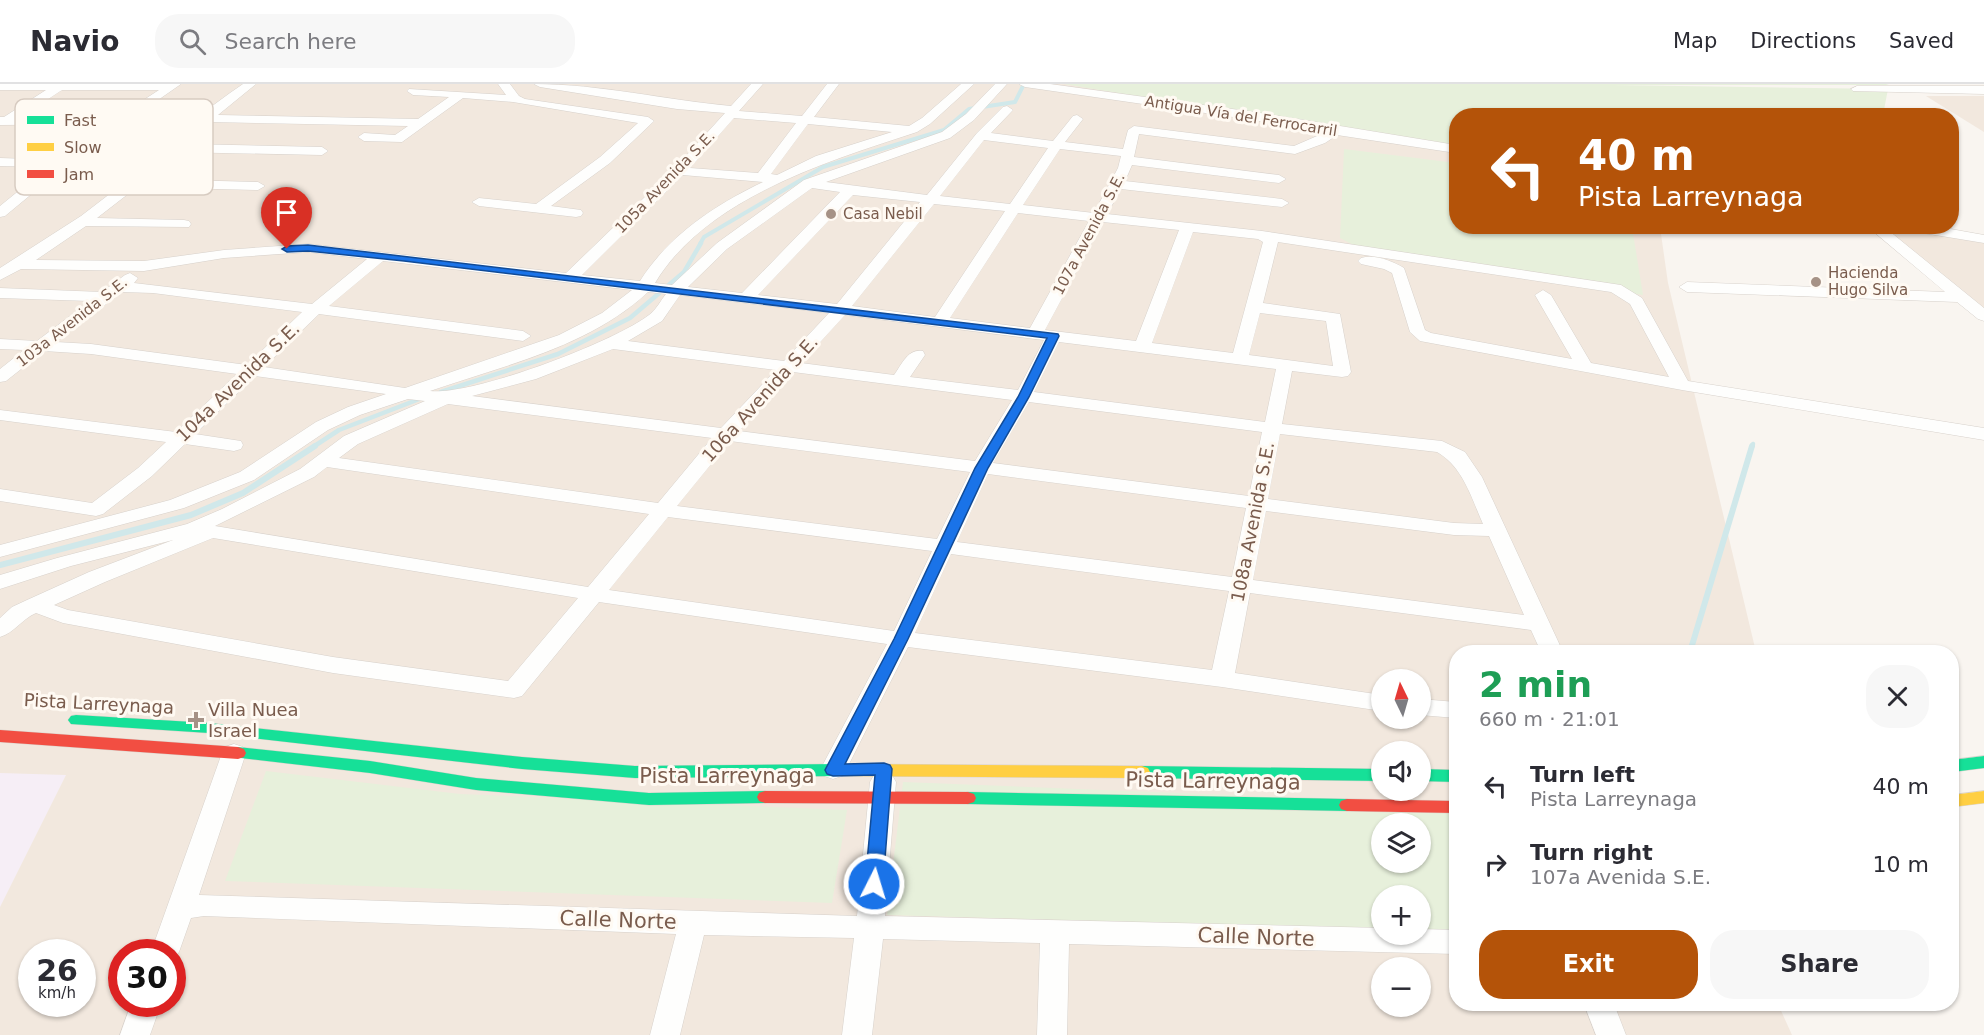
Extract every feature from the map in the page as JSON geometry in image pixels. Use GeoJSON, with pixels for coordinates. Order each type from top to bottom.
{"type":"FeatureCollection","features":[{"type":"Feature","properties":{"kind":"main road","name":"Pista Larreynaga"},"geometry":{"type":"LineString","coordinates":[[58,720],[209,728],[575,768],[634,772],[884,769],[1371,775]]}},
{"type":"Feature","properties":{"kind":"main road","name":"Pista Larreynaga"},"geometry":{"type":"LineString","coordinates":[[0,736],[234,753],[370,767],[508,787],[649,799],[881,796],[1449,807]]}},
{"type":"Feature","properties":{"kind":"main road"},"geometry":{"type":"LineString","coordinates":[[1959,765],[1984,762]]}},
{"type":"Feature","properties":{"kind":"main road"},"geometry":{"type":"LineString","coordinates":[[1431,775],[1449,776]]}},
{"type":"Feature","properties":{"kind":"main road"},"geometry":{"type":"LineString","coordinates":[[1959,800],[1984,797]]}},
{"type":"Feature","properties":{"kind":"street"},"geometry":{"type":"LineString","coordinates":[[213,111],[250,84]]}},
{"type":"Feature","properties":{"kind":"street"},"geometry":{"type":"LineString","coordinates":[[504,84],[515,99]]}},
{"type":"Feature","properties":{"kind":"street"},"geometry":{"type":"LineString","coordinates":[[540,84],[731,112],[913,129]]}},
{"type":"Feature","properties":{"kind":"street","name":"105a Avenida S.E."},"geometry":{"type":"LineString","coordinates":[[571,278],[680,171],[757,84]]}},
{"type":"Feature","properties":{"kind":"street"},"geometry":{"type":"LineString","coordinates":[[761,178],[833,84]]}},
{"type":"Feature","properties":{"kind":"street"},"geometry":{"type":"LineString","coordinates":[[0,582],[64,562],[194,528],[229,513],[307,473],[351,440],[427,395],[565,339],[608,316],[648,287],[658,265],[702,223],[730,203],[821,159],[913,129],[926,121],[968,84]]}},
{"type":"Feature","properties":{"kind":"street"},"geometry":{"type":"LineString","coordinates":[[0,551],[177,504],[247,476],[322,426],[354,411],[530,375],[611,344],[656,318],[673,289],[722,246],[810,183],[946,135],[979,107],[1001,84]]}},
{"type":"Feature","properties":{"kind":"street","name":"Antigua Vía del Ferrocarril"},"geometry":{"type":"LineString","coordinates":[[1024,84],[1254,116],[1449,148]]}},
{"type":"Feature","properties":{"kind":"street"},"geometry":{"type":"LineString","coordinates":[[0,87],[174,85]]}},
{"type":"Feature","properties":{"kind":"street"},"geometry":{"type":"LineString","coordinates":[[155,99],[174,85]]}},
{"type":"Feature","properties":{"kind":"street"},"geometry":{"type":"LineString","coordinates":[[40,99],[59,87]]}},
{"type":"Feature","properties":{"kind":"street"},"geometry":{"type":"LineString","coordinates":[[1857,88],[1984,90]]}},
{"type":"Feature","properties":{"kind":"street"},"geometry":{"type":"LineString","coordinates":[[413,91],[515,99],[648,121],[605,160],[538,209]]}},
{"type":"Feature","properties":{"kind":"street"},"geometry":{"type":"LineString","coordinates":[[364,137],[398,139],[460,95]]}},
{"type":"Feature","properties":{"kind":"street","name":"106a Avenida S.E."},"geometry":{"type":"LineString","coordinates":[[18,607],[333,665],[514,690],[725,435],[841,310],[981,136],[1007,110]]}},
{"type":"Feature","properties":{"kind":"street"},"geometry":{"type":"LineString","coordinates":[[213,118],[420,123]]}},
{"type":"Feature","properties":{"kind":"street"},"geometry":{"type":"LineString","coordinates":[[939,322],[1056,145],[1077,118]]}},
{"type":"Feature","properties":{"kind":"street","name":"107a Avenida S.E."},"geometry":{"type":"LineString","coordinates":[[833,770],[901,639],[981,468],[1023,397],[1044,335],[1098,217],[1125,168],[1134,130],[1295,150],[1321,140],[1335,131]]}},
{"type":"Feature","properties":{"kind":"street"},"geometry":{"type":"LineString","coordinates":[[981,136],[1056,145],[1279,179]]}},
{"type":"Feature","properties":{"kind":"street"},"geometry":{"type":"LineString","coordinates":[[213,149],[322,151]]}},
{"type":"Feature","properties":{"kind":"street"},"geometry":{"type":"LineString","coordinates":[[0,162],[15,162]]}},
{"type":"Feature","properties":{"kind":"street"},"geometry":{"type":"LineString","coordinates":[[680,171],[777,179],[930,200],[1188,227],[1615,288],[1636,301],[1682,385]]}},
{"type":"Feature","properties":{"kind":"street"},"geometry":{"type":"LineString","coordinates":[[1116,184],[1281,203]]}},
{"type":"Feature","properties":{"kind":"street"},"geometry":{"type":"LineString","coordinates":[[213,185],[258,186]]}},
{"type":"Feature","properties":{"kind":"street"},"geometry":{"type":"LineString","coordinates":[[746,298],[850,190]]}},
{"type":"Feature","properties":{"kind":"street"},"geometry":{"type":"LineString","coordinates":[[0,213],[22,195]]}},
{"type":"Feature","properties":{"kind":"street"},"geometry":{"type":"LineString","coordinates":[[0,276],[82,222],[118,195]]}},
{"type":"Feature","properties":{"kind":"street"},"geometry":{"type":"LineString","coordinates":[[479,202],[576,213]]}},
{"type":"Feature","properties":{"kind":"street"},"geometry":{"type":"LineString","coordinates":[[82,222],[184,224]]}},
{"type":"Feature","properties":{"kind":"street"},"geometry":{"type":"LineString","coordinates":[[1142,347],[1188,227]]}},
{"type":"Feature","properties":{"kind":"street"},"geometry":{"type":"LineString","coordinates":[[1959,227],[1984,231]]}},
{"type":"Feature","properties":{"kind":"street"},"geometry":{"type":"LineString","coordinates":[[1884,234],[1984,316]]}},
{"type":"Feature","properties":{"kind":"street"},"geometry":{"type":"LineString","coordinates":[[1954,234],[1984,239]]}},
{"type":"Feature","properties":{"kind":"street"},"geometry":{"type":"LineString","coordinates":[[1240,359],[1254,307],[1266,238]]}},
{"type":"Feature","properties":{"kind":"street"},"geometry":{"type":"LineString","coordinates":[[18,264],[144,266],[224,254],[308,248],[673,289],[1342,372],[1334,317],[1254,307]]}},
{"type":"Feature","properties":{"kind":"street","name":"104a Avenida S.E."},"geometry":{"type":"LineString","coordinates":[[0,495],[96,510],[144,472],[314,310],[380,256]]}},
{"type":"Feature","properties":{"kind":"street"},"geometry":{"type":"LineString","coordinates":[[1366,261],[1389,265],[1399,271],[1418,332],[1426,338],[1682,385],[1984,434]]}},
{"type":"Feature","properties":{"kind":"street","name":"103a Avenida S.E."},"geometry":{"type":"LineString","coordinates":[[0,377],[144,266]]}},
{"type":"Feature","properties":{"kind":"street"},"geometry":{"type":"LineString","coordinates":[[1687,287],[1962,297]]}},
{"type":"Feature","properties":{"kind":"street"},"geometry":{"type":"LineString","coordinates":[[0,293],[113,292],[153,288],[523,336]]}},
{"type":"Feature","properties":{"kind":"street"},"geometry":{"type":"LineString","coordinates":[[1544,295],[1585,367]]}},
{"type":"Feature","properties":{"kind":"street"},"geometry":{"type":"LineString","coordinates":[[0,344],[91,349],[725,435],[1454,529],[1497,530]]}},
{"type":"Feature","properties":{"kind":"street"},"geometry":{"type":"LineString","coordinates":[[611,344],[1272,428],[1442,447],[1458,456],[1472,477],[1548,645]]}},
{"type":"Feature","properties":{"kind":"street"},"geometry":{"type":"LineString","coordinates":[[898,381],[917,355]]}},
{"type":"Feature","properties":{"kind":"street","name":"108a Avenida S.E."},"geometry":{"type":"LineString","coordinates":[[1222,679],[1285,365]]}},
{"type":"Feature","properties":{"kind":"street"},"geometry":{"type":"LineString","coordinates":[[0,415],[234,445]]}},
{"type":"Feature","properties":{"kind":"street"},"geometry":{"type":"LineString","coordinates":[[323,461],[662,510],[1538,624]]}},
{"type":"Feature","properties":{"kind":"street"},"geometry":{"type":"LineString","coordinates":[[0,630],[18,607],[211,532],[229,513]]}},
{"type":"Feature","properties":{"kind":"street"},"geometry":{"type":"LineString","coordinates":[[211,532],[592,594],[901,639],[1222,679],[1371,701]]}},
{"type":"Feature","properties":{"kind":"street"},"geometry":{"type":"LineString","coordinates":[[1431,708],[1449,709]]}},
{"type":"Feature","properties":{"kind":"street"},"geometry":{"type":"LineString","coordinates":[[170,939],[234,753]]}},
{"type":"Feature","properties":{"kind":"street"},"geometry":{"type":"LineString","coordinates":[[856,1035],[870,928],[884,769]]}},
{"type":"Feature","properties":{"kind":"street","name":"Calle Norte"},"geometry":{"type":"LineString","coordinates":[[182,908],[204,905],[693,923],[1449,942]]}},
{"type":"Feature","properties":{"kind":"street"},"geometry":{"type":"LineString","coordinates":[[665,1035],[693,923]]}},
{"type":"Feature","properties":{"kind":"street"},"geometry":{"type":"LineString","coordinates":[[1052,1035],[1055,933]]}},
{"type":"Feature","properties":{"kind":"street"},"geometry":{"type":"LineString","coordinates":[[1602,1011],[1611,1035]]}},
{"type":"Feature","properties":{"kind":"street"},"geometry":{"type":"LineString","coordinates":[[135,1035],[141,1017]]}},
{"type":"Feature","properties":{"kind":"shaded area"},"geometry":{"type":"Polygon","coordinates":[[[0,84],[1102,84],[1449,135],[1449,234],[1661,234],[1668,283],[1754,645],[1449,645],[1449,1011],[1781,1011],[1792,1035],[0,1035],[0,84]]]}},
{"type":"Feature","properties":{"kind":"shaded area"},"geometry":{"type":"Polygon","coordinates":[[[1926,96],[1984,96],[1984,132],[1959,116],[1959,108],[1945,108],[1926,96]]]}},
{"type":"Feature","properties":{"kind":"shaded area"},"geometry":{"type":"Polygon","coordinates":[[[1882,234],[1956,234],[1984,238],[1984,320],[1882,234]]]}},
{"type":"Feature","properties":{"kind":"shaded area"},"geometry":{"type":"Polygon","coordinates":[[[0,773],[66,775],[0,907],[0,773]]]}},
{"type":"Feature","properties":{"kind":"green space"},"geometry":{"type":"Polygon","coordinates":[[[1064,84],[1889,85],[1613,85],[1888,89],[1884,108],[1449,108],[1449,145],[1295,123],[1064,84]]]}},
{"type":"Feature","properties":{"kind":"green space"},"geometry":{"type":"Polygon","coordinates":[[[1344,149],[1449,162],[1449,234],[1633,234],[1643,295],[1365,251],[1340,238],[1344,149]]]}},
{"type":"Feature","properties":{"kind":"green space"},"geometry":{"type":"Polygon","coordinates":[[[266,771],[460,794],[847,810],[832,903],[225,881],[266,771]]]}},
{"type":"Feature","properties":{"kind":"green space"},"geometry":{"type":"Polygon","coordinates":[[[903,782],[1449,804],[1449,931],[1431,930],[1431,885],[1371,885],[1371,929],[887,915],[903,782]]]}},
{"type":"Feature","properties":{"kind":"waterway"},"geometry":{"type":"LineString","coordinates":[[700,244],[704,237],[823,167],[944,130],[969,109],[1015,102],[1024,84]]}},
{"type":"Feature","properties":{"kind":"waterway"},"geometry":{"type":"LineString","coordinates":[[441,392],[558,354],[630,318],[684,272],[701,243]]}},
{"type":"Feature","properties":{"kind":"waterway"},"geometry":{"type":"LineString","coordinates":[[313,447],[339,430],[422,398]]}},
{"type":"Feature","properties":{"kind":"waterway"},"geometry":{"type":"LineString","coordinates":[[0,565],[191,515],[243,493],[315,446]]}},
{"type":"Feature","properties":{"kind":"waterway"},"geometry":{"type":"LineString","coordinates":[[1692,645],[1752,446]]}},
{"type":"Feature","properties":{"kind":"traffic: fast"},"geometry":{"type":"LineString","coordinates":[[76,720],[209,728],[522,763],[635,772],[842,770]]}},
{"type":"Feature","properties":{"kind":"traffic: fast"},"geometry":{"type":"LineString","coordinates":[[238,753],[370,767],[476,784],[649,799],[765,797]]}},
{"type":"Feature","properties":{"kind":"traffic: fast"},"geometry":{"type":"LineString","coordinates":[[1959,765],[1984,762]]}},
{"type":"Feature","properties":{"kind":"traffic: fast"},"geometry":{"type":"LineString","coordinates":[[1142,772],[1371,775]]}},
{"type":"Feature","properties":{"kind":"traffic: fast"},"geometry":{"type":"LineString","coordinates":[[1431,775],[1449,776]]}},
{"type":"Feature","properties":{"kind":"traffic: fast"},"geometry":{"type":"LineString","coordinates":[[968,798],[1347,805]]}},
{"type":"Feature","properties":{"kind":"traffic: slow"},"geometry":{"type":"LineString","coordinates":[[842,770],[1142,772]]}},
{"type":"Feature","properties":{"kind":"traffic: slow"},"geometry":{"type":"LineString","coordinates":[[1959,800],[1984,797]]}},
{"type":"Feature","properties":{"kind":"traffic: jam"},"geometry":{"type":"LineString","coordinates":[[0,736],[238,753]]}},
{"type":"Feature","properties":{"kind":"traffic: jam"},"geometry":{"type":"LineString","coordinates":[[765,797],[968,798]]}},
{"type":"Feature","properties":{"kind":"traffic: jam"},"geometry":{"type":"LineString","coordinates":[[1347,805],[1449,807]]}},
{"type":"Feature","properties":{"kind":"place","name":"Casa Nebil"},"geometry":{"type":"Point","coordinates":[831,214]}},
{"type":"Feature","properties":{"kind":"place","name":"Hacienda Hugo Silva"},"geometry":{"type":"Point","coordinates":[1816,282]}},
{"type":"Feature","properties":{"kind":"place","name":"Villa Nuea Israel"},"geometry":{"type":"Point","coordinates":[196,720]}},
{"type":"Feature","properties":{"kind":"route"},"geometry":{"type":"LineString","coordinates":[[287,249],[308,248],[404,258],[1054,336],[1023,397],[981,468],[901,639],[833,770],[884,769],[874,884]]}}]}
